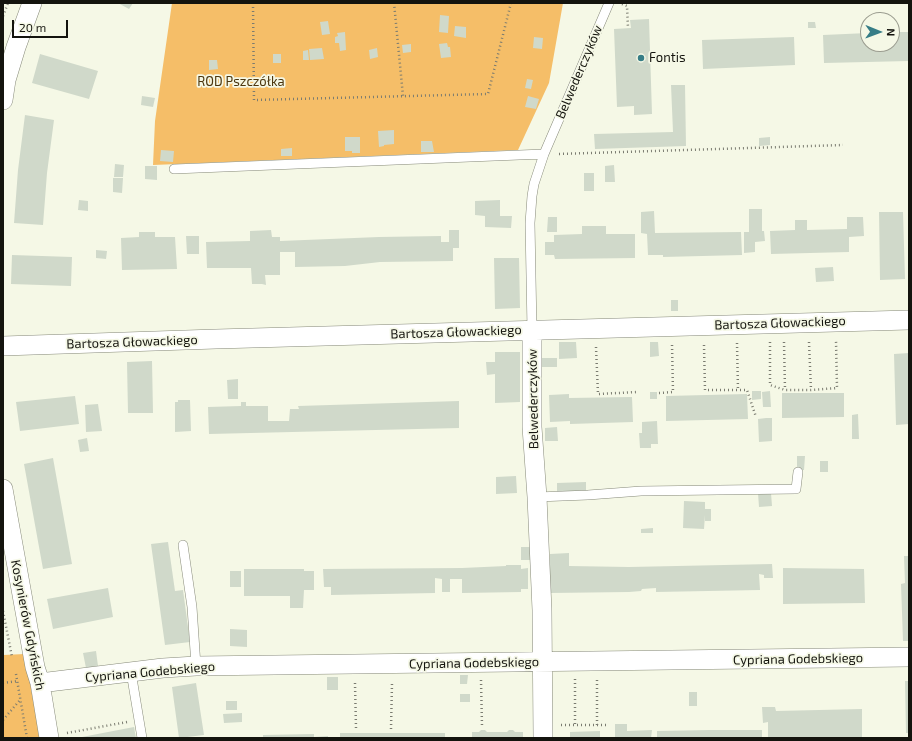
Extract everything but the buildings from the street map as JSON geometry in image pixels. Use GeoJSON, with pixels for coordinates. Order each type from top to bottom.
{"type":"FeatureCollection","features":[{"type":"Feature","properties":{"kind":"street"},"geometry":{"type":"LineString","coordinates":[[3,100],[6,80],[32,3]]}},
{"type":"Feature","properties":{"kind":"street","name":"Bartosza Głowackiego"},"geometry":{"type":"LineString","coordinates":[[3,346],[216,338],[909,320]]}},
{"type":"Feature","properties":{"kind":"street","name":"Belwederczyków"},"geometry":{"type":"LineString","coordinates":[[532,330],[532,427],[542,610],[543,732]]}},
{"type":"Feature","properties":{"kind":"street","name":"Kosynierów Gdyńskich"},"geometry":{"type":"LineString","coordinates":[[3,488],[35,667],[56,736]]}},
{"type":"Feature","properties":{"kind":"street","name":"Cypriana Godebskiego"},"geometry":{"type":"LineString","coordinates":[[40,683],[196,666],[909,657]]}},
{"type":"Feature","properties":{"kind":"lane","name":"Belwederczyków"},"geometry":{"type":"LineString","coordinates":[[532,330],[530,256],[532,196],[544,154],[609,3]]}},
{"type":"Feature","properties":{"kind":"lane"},"geometry":{"type":"LineString","coordinates":[[174,169],[544,154]]}},
{"type":"Feature","properties":{"kind":"lane"},"geometry":{"type":"LineString","coordinates":[[537,497],[641,491],[796,489],[798,472]]}},
{"type":"Feature","properties":{"kind":"lane"},"geometry":{"type":"LineString","coordinates":[[183,545],[192,607],[196,666]]}},
{"type":"Feature","properties":{"kind":"lane"},"geometry":{"type":"LineString","coordinates":[[131,672],[142,738]]}},
{"type":"Feature","properties":{"kind":"path"},"geometry":{"type":"LineString","coordinates":[[3,16],[8,3]]}},
{"type":"Feature","properties":{"kind":"path"},"geometry":{"type":"LineString","coordinates":[[253,3],[254,100],[488,94],[511,3]]}},
{"type":"Feature","properties":{"kind":"path"},"geometry":{"type":"LineString","coordinates":[[394,3],[403,96]]}},
{"type":"Feature","properties":{"kind":"path"},"geometry":{"type":"LineString","coordinates":[[618,3],[627,6],[628,28]]}},
{"type":"Feature","properties":{"kind":"path"},"geometry":{"type":"LineString","coordinates":[[544,154],[842,145]]}},
{"type":"Feature","properties":{"kind":"path"},"geometry":{"type":"LineString","coordinates":[[770,336],[770,385],[785,390],[837,388],[836,337]]}},
{"type":"Feature","properties":{"kind":"path"},"geometry":{"type":"LineString","coordinates":[[659,393],[673,392],[672,337]]}},
{"type":"Feature","properties":{"kind":"path"},"geometry":{"type":"LineString","coordinates":[[809,338],[811,390]]}},
{"type":"Feature","properties":{"kind":"path"},"geometry":{"type":"LineString","coordinates":[[784,339],[785,390]]}},
{"type":"Feature","properties":{"kind":"path"},"geometry":{"type":"LineString","coordinates":[[704,340],[705,390],[747,390],[756,417]]}},
{"type":"Feature","properties":{"kind":"path"},"geometry":{"type":"LineString","coordinates":[[596,343],[598,394],[638,392]]}},
{"type":"Feature","properties":{"kind":"path"},"geometry":{"type":"LineString","coordinates":[[737,343],[738,390]]}},
{"type":"Feature","properties":{"kind":"path"},"geometry":{"type":"LineString","coordinates":[[3,611],[12,657]]}},
{"type":"Feature","properties":{"kind":"path"},"geometry":{"type":"LineString","coordinates":[[15,673],[27,738]]}},
{"type":"Feature","properties":{"kind":"path"},"geometry":{"type":"LineString","coordinates":[[575,678],[575,725]]}},
{"type":"Feature","properties":{"kind":"path"},"geometry":{"type":"LineString","coordinates":[[597,678],[597,725]]}},
{"type":"Feature","properties":{"kind":"path"},"geometry":{"type":"LineString","coordinates":[[391,729],[392,679]]}},
{"type":"Feature","properties":{"kind":"path"},"geometry":{"type":"LineString","coordinates":[[482,679],[482,726]]}},
{"type":"Feature","properties":{"kind":"path"},"geometry":{"type":"LineString","coordinates":[[3,683],[17,680]]}},
{"type":"Feature","properties":{"kind":"path"},"geometry":{"type":"LineString","coordinates":[[355,680],[356,728]]}},
{"type":"Feature","properties":{"kind":"path"},"geometry":{"type":"LineString","coordinates":[[3,720],[20,700]]}},
{"type":"Feature","properties":{"kind":"path"},"geometry":{"type":"LineString","coordinates":[[56,736],[139,720]]}},
{"type":"Feature","properties":{"kind":"path"},"geometry":{"type":"LineString","coordinates":[[543,732],[575,725],[609,725]]}},
{"type":"Feature","properties":{"kind":"green space","name":"ROD Pszczółka"},"geometry":{"type":"Polygon","coordinates":[[[172,3],[563,3],[549,83],[518,150],[153,165],[155,121],[172,3]]]}},
{"type":"Feature","properties":{"kind":"green space"},"geometry":{"type":"Polygon","coordinates":[[[25,654],[40,738],[3,738],[3,655],[25,654]]]}},
{"type":"Feature","properties":{"kind":"place","name":"Fontis"},"geometry":{"type":"Point","coordinates":[641,58]}}]}
